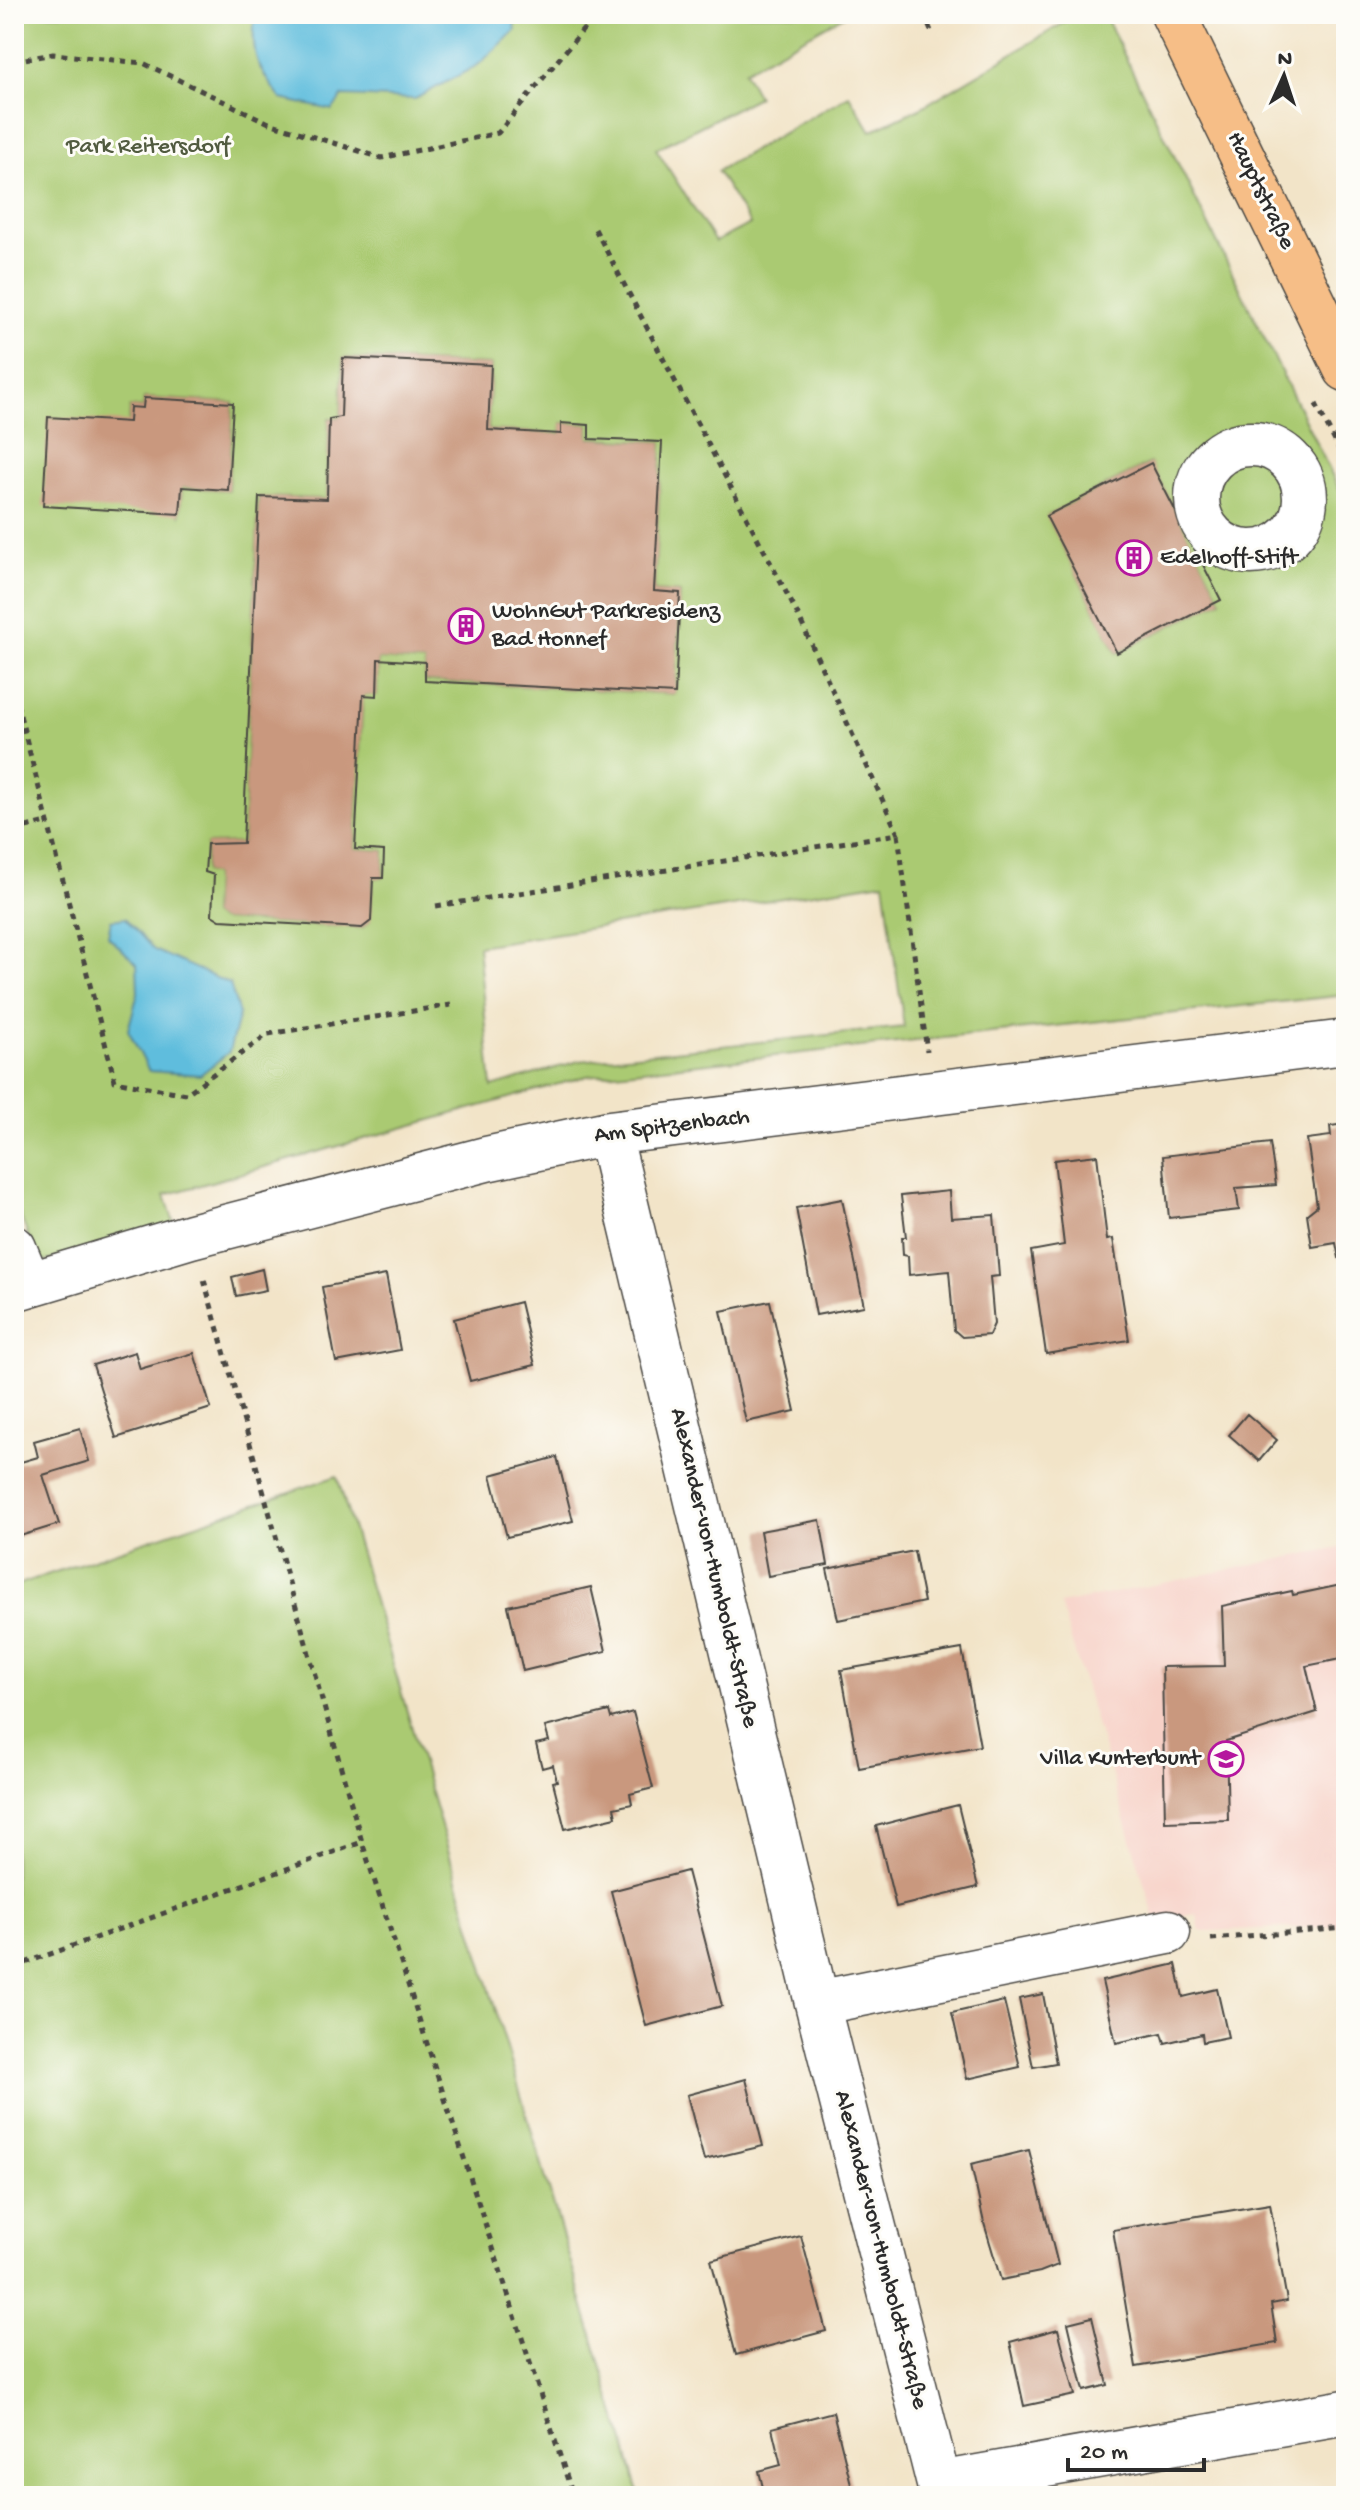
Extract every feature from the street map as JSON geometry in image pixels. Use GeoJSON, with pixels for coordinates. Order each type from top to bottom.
{"type":"FeatureCollection","features":[{"type":"Feature","properties":{"kind":"main road","name":"Hauptstraße"},"geometry":{"type":"LineString","coordinates":[[1173,14],[1346,369]]}},
{"type":"Feature","properties":{"kind":"street","name":"Am Spitzenbach"},"geometry":{"type":"LineString","coordinates":[[19,1274],[191,1236],[486,1159],[609,1133],[1346,1042]]}},
{"type":"Feature","properties":{"kind":"street","name":"Alexander-von-Humboldt-Straße"},"geometry":{"type":"LineString","coordinates":[[609,1133],[817,2003],[941,2490]]}},
{"type":"Feature","properties":{"kind":"street"},"geometry":{"type":"LineString","coordinates":[[817,2003],[1168,1932]]}},
{"type":"Feature","properties":{"kind":"street"},"geometry":{"type":"LineString","coordinates":[[941,2490],[1346,2412]]}},
{"type":"Feature","properties":{"kind":"path"},"geometry":{"type":"LineString","coordinates":[[14,61],[53,54],[143,63],[269,123],[382,158],[498,133],[596,14]]}},
{"type":"Feature","properties":{"kind":"path"},"geometry":{"type":"LineString","coordinates":[[924,14],[933,36]]}},
{"type":"Feature","properties":{"kind":"path"},"geometry":{"type":"LineString","coordinates":[[595,229],[797,613],[898,834],[933,1095]]}},
{"type":"Feature","properties":{"kind":"path"},"geometry":{"type":"LineString","coordinates":[[14,692],[115,1081],[186,1094],[268,1034],[451,1005]]}},
{"type":"Feature","properties":{"kind":"path"},"geometry":{"type":"LineString","coordinates":[[14,830],[47,822]]}},
{"type":"Feature","properties":{"kind":"path"},"geometry":{"type":"LineString","coordinates":[[436,906],[898,834]]}},
{"type":"Feature","properties":{"kind":"path"},"geometry":{"type":"LineString","coordinates":[[191,1236],[362,1842],[573,2496]]}},
{"type":"Feature","properties":{"kind":"path"},"geometry":{"type":"LineString","coordinates":[[14,1967],[362,1842]]}},
{"type":"Feature","properties":{"kind":"path"},"geometry":{"type":"LineString","coordinates":[[1168,1932],[1207,1940],[1346,1928]]}},
{"type":"Feature","properties":{"kind":"shaded area","name":"Villa Kunterbunt"},"geometry":{"type":"Polygon","coordinates":[[[1346,1546],[1346,1926],[1200,1931],[1197,1914],[1155,1919],[1060,1604],[1346,1546]]]}},
{"type":"Feature","properties":{"kind":"green space","name":"Park Reitersdorf"},"geometry":{"type":"Polygon","coordinates":[[[14,14],[847,14],[744,71],[758,97],[656,149],[715,242],[750,224],[717,171],[849,95],[871,131],[922,107],[1079,14],[1104,14],[1346,503],[1346,995],[587,1076],[165,1195],[176,1229],[39,1263],[14,1200],[14,14]],[[343,358],[341,417],[329,419],[327,499],[259,497],[243,843],[207,844],[205,872],[214,875],[212,915],[220,920],[362,928],[370,921],[373,878],[383,878],[384,851],[355,849],[363,695],[377,695],[378,659],[425,662],[425,681],[675,694],[680,593],[654,591],[662,442],[589,438],[589,425],[562,423],[561,434],[488,430],[491,365],[343,358]],[[144,398],[143,408],[130,407],[129,422],[180,514],[182,487],[228,490],[233,403],[144,398]],[[1150,463],[1047,516],[1117,653],[1221,600],[1150,463]],[[884,882],[478,946],[492,1087],[579,1061],[904,1027],[884,882]]]}},
{"type":"Feature","properties":{"kind":"green space"},"geometry":{"type":"Polygon","coordinates":[[[337,1476],[640,2496],[14,2496],[14,1586],[337,1476]]]}},
{"type":"Feature","properties":{"kind":"water"},"geometry":{"type":"Polygon","coordinates":[[[255,14],[512,14],[516,30],[478,65],[415,99],[343,96],[332,110],[281,99],[257,60],[255,14]]]}},
{"type":"Feature","properties":{"kind":"water"},"geometry":{"type":"Polygon","coordinates":[[[125,918],[154,950],[230,984],[239,1014],[229,1052],[200,1075],[149,1071],[128,1030],[138,993],[137,964],[108,936],[111,920],[125,918]]]}},
{"type":"Feature","properties":{"kind":"building","name":"WohnGut Parkresidenz Bad Honnef"},"geometry":{"type":"Polygon","coordinates":[[[343,358],[491,365],[488,430],[561,434],[561,423],[589,425],[589,439],[662,442],[654,591],[680,593],[675,694],[425,681],[425,662],[378,659],[377,696],[363,695],[355,849],[384,851],[383,878],[373,878],[371,921],[362,928],[220,920],[212,915],[214,875],[205,872],[207,844],[243,843],[259,497],[327,499],[329,419],[341,417],[343,358]]]}},
{"type":"Feature","properties":{"kind":"building"},"geometry":{"type":"Polygon","coordinates":[[[144,398],[233,403],[228,490],[182,487],[180,514],[43,506],[48,417],[129,422],[130,407],[143,408],[144,398]]]}},
{"type":"Feature","properties":{"kind":"building","name":"Edelhoff-Stift"},"geometry":{"type":"Polygon","coordinates":[[[1151,463],[1221,600],[1117,653],[1046,516],[1151,463]]]}},
{"type":"Feature","properties":{"kind":"building"},"geometry":{"type":"Polygon","coordinates":[[[1346,1124],[1346,1256],[1339,1258],[1336,1243],[1312,1247],[1307,1214],[1317,1206],[1307,1139],[1331,1136],[1330,1126],[1346,1124]]]}},
{"type":"Feature","properties":{"kind":"building"},"geometry":{"type":"Polygon","coordinates":[[[1270,1143],[1276,1185],[1236,1188],[1239,1210],[1169,1218],[1163,1156],[1270,1143]]]}},
{"type":"Feature","properties":{"kind":"building"},"geometry":{"type":"Polygon","coordinates":[[[1097,1155],[1107,1240],[1113,1239],[1129,1340],[1046,1354],[1031,1251],[1064,1245],[1054,1160],[1097,1155]]]}},
{"type":"Feature","properties":{"kind":"building"},"geometry":{"type":"Polygon","coordinates":[[[949,1191],[951,1218],[994,1215],[999,1276],[990,1277],[994,1324],[989,1335],[962,1337],[954,1330],[949,1271],[909,1275],[908,1256],[903,1255],[902,1237],[906,1237],[901,1196],[949,1191]]]}},
{"type":"Feature","properties":{"kind":"building"},"geometry":{"type":"Polygon","coordinates":[[[842,1199],[864,1306],[816,1315],[796,1208],[842,1199]]]}},
{"type":"Feature","properties":{"kind":"building"},"geometry":{"type":"Polygon","coordinates":[[[262,1269],[266,1290],[236,1296],[232,1277],[262,1269]]]}},
{"type":"Feature","properties":{"kind":"building"},"geometry":{"type":"Polygon","coordinates":[[[386,1275],[400,1350],[336,1362],[322,1287],[386,1275]]]}},
{"type":"Feature","properties":{"kind":"building"},"geometry":{"type":"Polygon","coordinates":[[[770,1301],[795,1411],[746,1422],[721,1311],[770,1301]]]}},
{"type":"Feature","properties":{"kind":"building"},"geometry":{"type":"Polygon","coordinates":[[[520,1302],[535,1365],[470,1381],[454,1319],[520,1302]]]}},
{"type":"Feature","properties":{"kind":"building"},"geometry":{"type":"Polygon","coordinates":[[[135,1352],[140,1369],[194,1353],[211,1408],[116,1438],[93,1365],[135,1352]]]}},
{"type":"Feature","properties":{"kind":"building"},"geometry":{"type":"Polygon","coordinates":[[[1247,1414],[1277,1440],[1259,1461],[1229,1435],[1247,1414]]]}},
{"type":"Feature","properties":{"kind":"building"},"geometry":{"type":"Polygon","coordinates":[[[80,1428],[89,1461],[43,1475],[59,1524],[14,1538],[14,1464],[38,1457],[34,1441],[80,1428]]]}},
{"type":"Feature","properties":{"kind":"building"},"geometry":{"type":"Polygon","coordinates":[[[557,1457],[573,1521],[507,1537],[491,1475],[557,1457]]]}},
{"type":"Feature","properties":{"kind":"building"},"geometry":{"type":"Polygon","coordinates":[[[820,1520],[828,1565],[768,1576],[760,1531],[820,1520]]]}},
{"type":"Feature","properties":{"kind":"building"},"geometry":{"type":"Polygon","coordinates":[[[914,1551],[924,1602],[838,1620],[827,1569],[914,1551]]]}},
{"type":"Feature","properties":{"kind":"building"},"geometry":{"type":"Polygon","coordinates":[[[1346,1584],[1346,1658],[1306,1666],[1317,1712],[1226,1741],[1228,1820],[1165,1822],[1162,1667],[1224,1666],[1222,1606],[1292,1591],[1293,1595],[1346,1584]]]}},
{"type":"Feature","properties":{"kind":"building"},"geometry":{"type":"Polygon","coordinates":[[[591,1587],[606,1651],[523,1671],[508,1606],[591,1587]]]}},
{"type":"Feature","properties":{"kind":"building"},"geometry":{"type":"Polygon","coordinates":[[[962,1649],[980,1746],[859,1768],[841,1670],[962,1649]]]}},
{"type":"Feature","properties":{"kind":"building"},"geometry":{"type":"Polygon","coordinates":[[[609,1711],[611,1718],[633,1712],[653,1788],[630,1794],[632,1804],[614,1808],[616,1817],[565,1829],[553,1782],[557,1781],[553,1765],[542,1768],[536,1744],[549,1741],[545,1727],[609,1711]]]}},
{"type":"Feature","properties":{"kind":"building"},"geometry":{"type":"Polygon","coordinates":[[[958,1805],[978,1887],[896,1907],[876,1826],[958,1805]]]}},
{"type":"Feature","properties":{"kind":"building"},"geometry":{"type":"Polygon","coordinates":[[[687,1871],[722,2006],[646,2026],[611,1891],[687,1871]]]}},
{"type":"Feature","properties":{"kind":"building"},"geometry":{"type":"Polygon","coordinates":[[[1176,1964],[1183,1997],[1217,1989],[1228,2037],[1203,2042],[1202,2034],[1165,2043],[1162,2033],[1116,2043],[1102,1981],[1176,1964]]]}},
{"type":"Feature","properties":{"kind":"building"},"geometry":{"type":"Polygon","coordinates":[[[1043,1994],[1056,2063],[1033,2067],[1019,1999],[1043,1994]]]}},
{"type":"Feature","properties":{"kind":"building"},"geometry":{"type":"Polygon","coordinates":[[[1004,2001],[1020,2067],[967,2079],[952,2013],[1004,2001]]]}},
{"type":"Feature","properties":{"kind":"building"},"geometry":{"type":"Polygon","coordinates":[[[746,2079],[763,2146],[704,2160],[687,2095],[746,2079]]]}},
{"type":"Feature","properties":{"kind":"building"},"geometry":{"type":"Polygon","coordinates":[[[1029,2150],[1058,2265],[1001,2280],[971,2164],[1029,2150]]]}},
{"type":"Feature","properties":{"kind":"building"},"geometry":{"type":"Polygon","coordinates":[[[1270,2204],[1287,2301],[1271,2304],[1277,2343],[1136,2367],[1113,2230],[1270,2204]]]}},
{"type":"Feature","properties":{"kind":"building"},"geometry":{"type":"Polygon","coordinates":[[[801,2236],[826,2331],[736,2355],[711,2260],[801,2236]]]}},
{"type":"Feature","properties":{"kind":"building"},"geometry":{"type":"Polygon","coordinates":[[[1092,2317],[1108,2385],[1084,2391],[1068,2323],[1092,2317]]]}},
{"type":"Feature","properties":{"kind":"building"},"geometry":{"type":"Polygon","coordinates":[[[1058,2329],[1075,2395],[1024,2406],[1010,2342],[1058,2329]]]}},
{"type":"Feature","properties":{"kind":"building"},"geometry":{"type":"Polygon","coordinates":[[[833,2412],[854,2496],[765,2496],[759,2471],[781,2465],[772,2428],[833,2412]]]}},
{"type":"Feature","properties":{"kind":"place","name":"Edelhoff-Stift"},"geometry":{"type":"Point","coordinates":[1134,558]}},
{"type":"Feature","properties":{"kind":"place","name":"WohnGut Parkresidenz Bad Honnef"},"geometry":{"type":"Point","coordinates":[466,626]}},
{"type":"Feature","properties":{"kind":"place","name":"Villa Kunterbunt"},"geometry":{"type":"Point","coordinates":[1226,1759]}}]}
